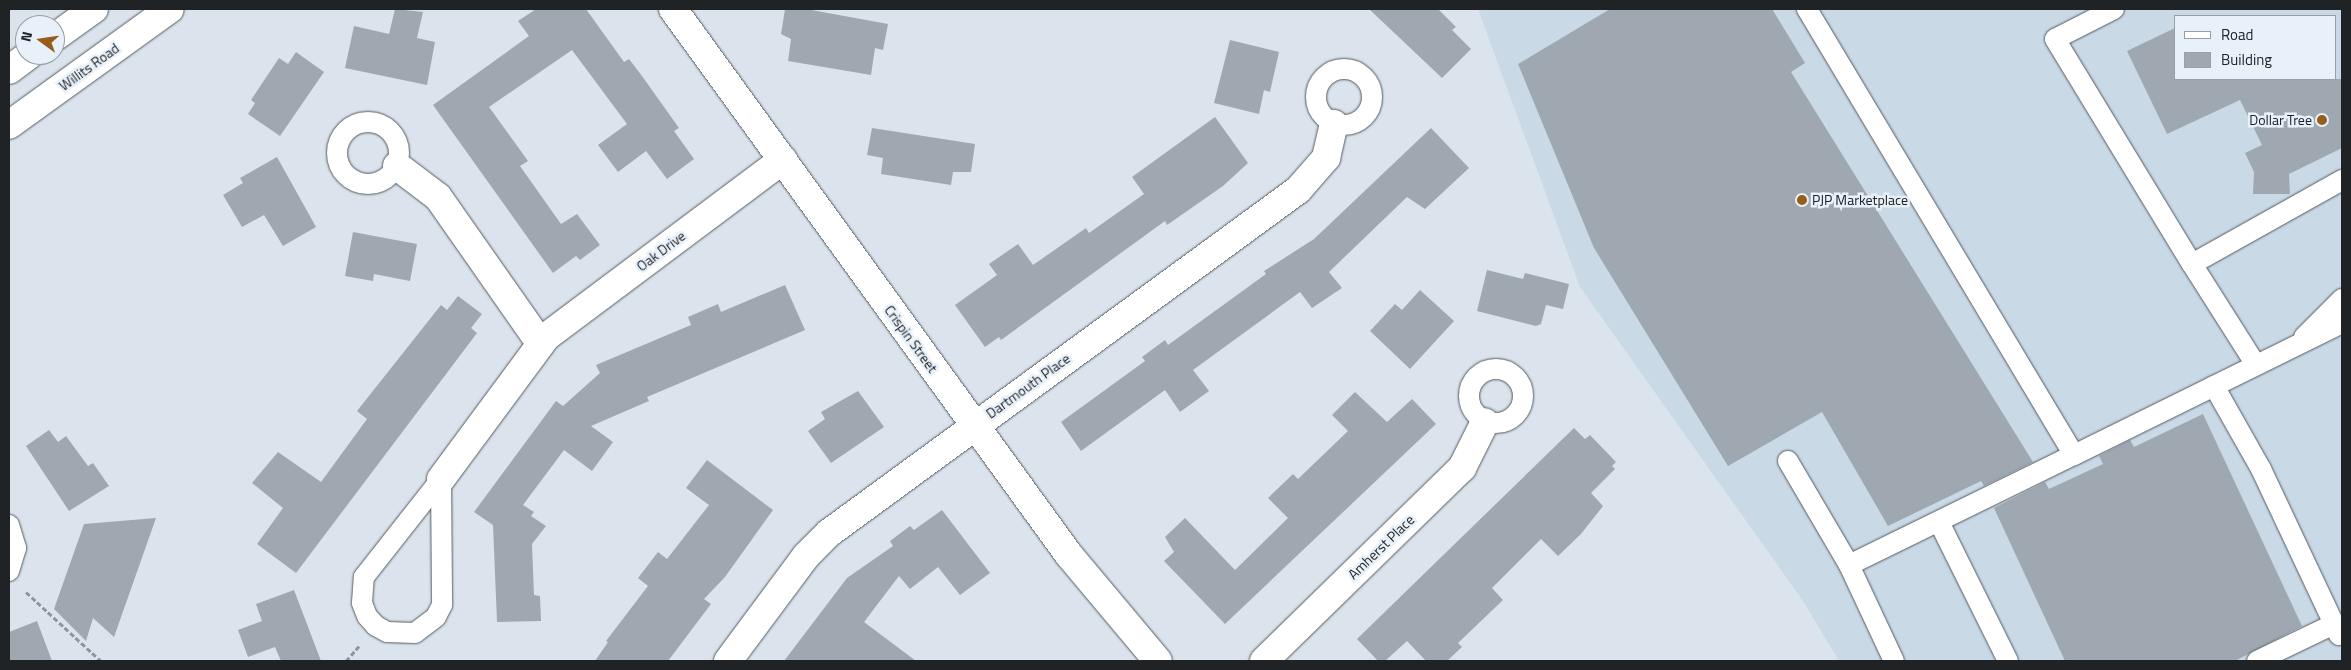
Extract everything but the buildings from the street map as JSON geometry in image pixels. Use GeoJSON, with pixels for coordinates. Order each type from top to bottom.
{"type":"FeatureCollection","features":[{"type":"Feature","properties":{"kind":"street"},"geometry":{"type":"LineString","coordinates":[[65,30],[94,9]]}},
{"type":"Feature","properties":{"kind":"street","name":"Willits Road"},"geometry":{"type":"LineString","coordinates":[[9,125],[170,9]]}},
{"type":"Feature","properties":{"kind":"street","name":"Crispin Street"},"geometry":{"type":"LineString","coordinates":[[673,9],[1068,555],[1157,661]]}},
{"type":"Feature","properties":{"kind":"street","name":"Dartmouth Place"},"geometry":{"type":"LineString","coordinates":[[728,661],[806,556],[829,533],[1298,190],[1326,158],[1334,124]]}},
{"type":"Feature","properties":{"kind":"street","name":"Oak Drive"},"geometry":{"type":"LineString","coordinates":[[441,479],[546,337],[783,160]]}},
{"type":"Feature","properties":{"kind":"street"},"geometry":{"type":"LineString","coordinates":[[397,166],[438,197],[541,344]]}},
{"type":"Feature","properties":{"kind":"street","name":"Amherst Place"},"geometry":{"type":"LineString","coordinates":[[1264,661],[1462,468],[1485,422]]}},
{"type":"Feature","properties":{"kind":"lane"},"geometry":{"type":"LineString","coordinates":[[1807,9],[2074,455]]}},
{"type":"Feature","properties":{"kind":"lane"},"geometry":{"type":"LineString","coordinates":[[2114,9],[2055,39],[2256,365]]}},
{"type":"Feature","properties":{"kind":"lane"},"geometry":{"type":"LineString","coordinates":[[2192,264],[2342,180]]}},
{"type":"Feature","properties":{"kind":"lane"},"geometry":{"type":"LineString","coordinates":[[2298,345],[2342,299]]}},
{"type":"Feature","properties":{"kind":"lane"},"geometry":{"type":"LineString","coordinates":[[1849,565],[2342,323]]}},
{"type":"Feature","properties":{"kind":"lane"},"geometry":{"type":"LineString","coordinates":[[2214,386],[2261,469],[2338,629],[2257,661]]}},
{"type":"Feature","properties":{"kind":"lane"},"geometry":{"type":"LineString","coordinates":[[1788,461],[1849,565],[1894,661]]}},
{"type":"Feature","properties":{"kind":"lane"},"geometry":{"type":"LineString","coordinates":[[441,479],[442,605],[436,617],[414,633],[388,632],[367,616],[361,596],[364,577],[441,479]]}},
{"type":"Feature","properties":{"kind":"lane"},"geometry":{"type":"LineString","coordinates":[[1939,522],[2008,661]]}},
{"type":"Feature","properties":{"kind":"lane"},"geometry":{"type":"LineString","coordinates":[[9,525],[16,548],[9,571]]}},
{"type":"Feature","properties":{"kind":"path"},"geometry":{"type":"LineString","coordinates":[[22,588],[101,661]]}},
{"type":"Feature","properties":{"kind":"shaded area"},"geometry":{"type":"Polygon","coordinates":[[[1478,9],[2342,9],[2342,661],[1839,661],[1803,601],[1580,287],[1478,9]]]}},
{"type":"Feature","properties":{"kind":"place","name":"Dollar Tree"},"geometry":{"type":"Point","coordinates":[2322,120]}},
{"type":"Feature","properties":{"kind":"place","name":"PJP Marketplace"},"geometry":{"type":"Point","coordinates":[1802,200]}}]}
